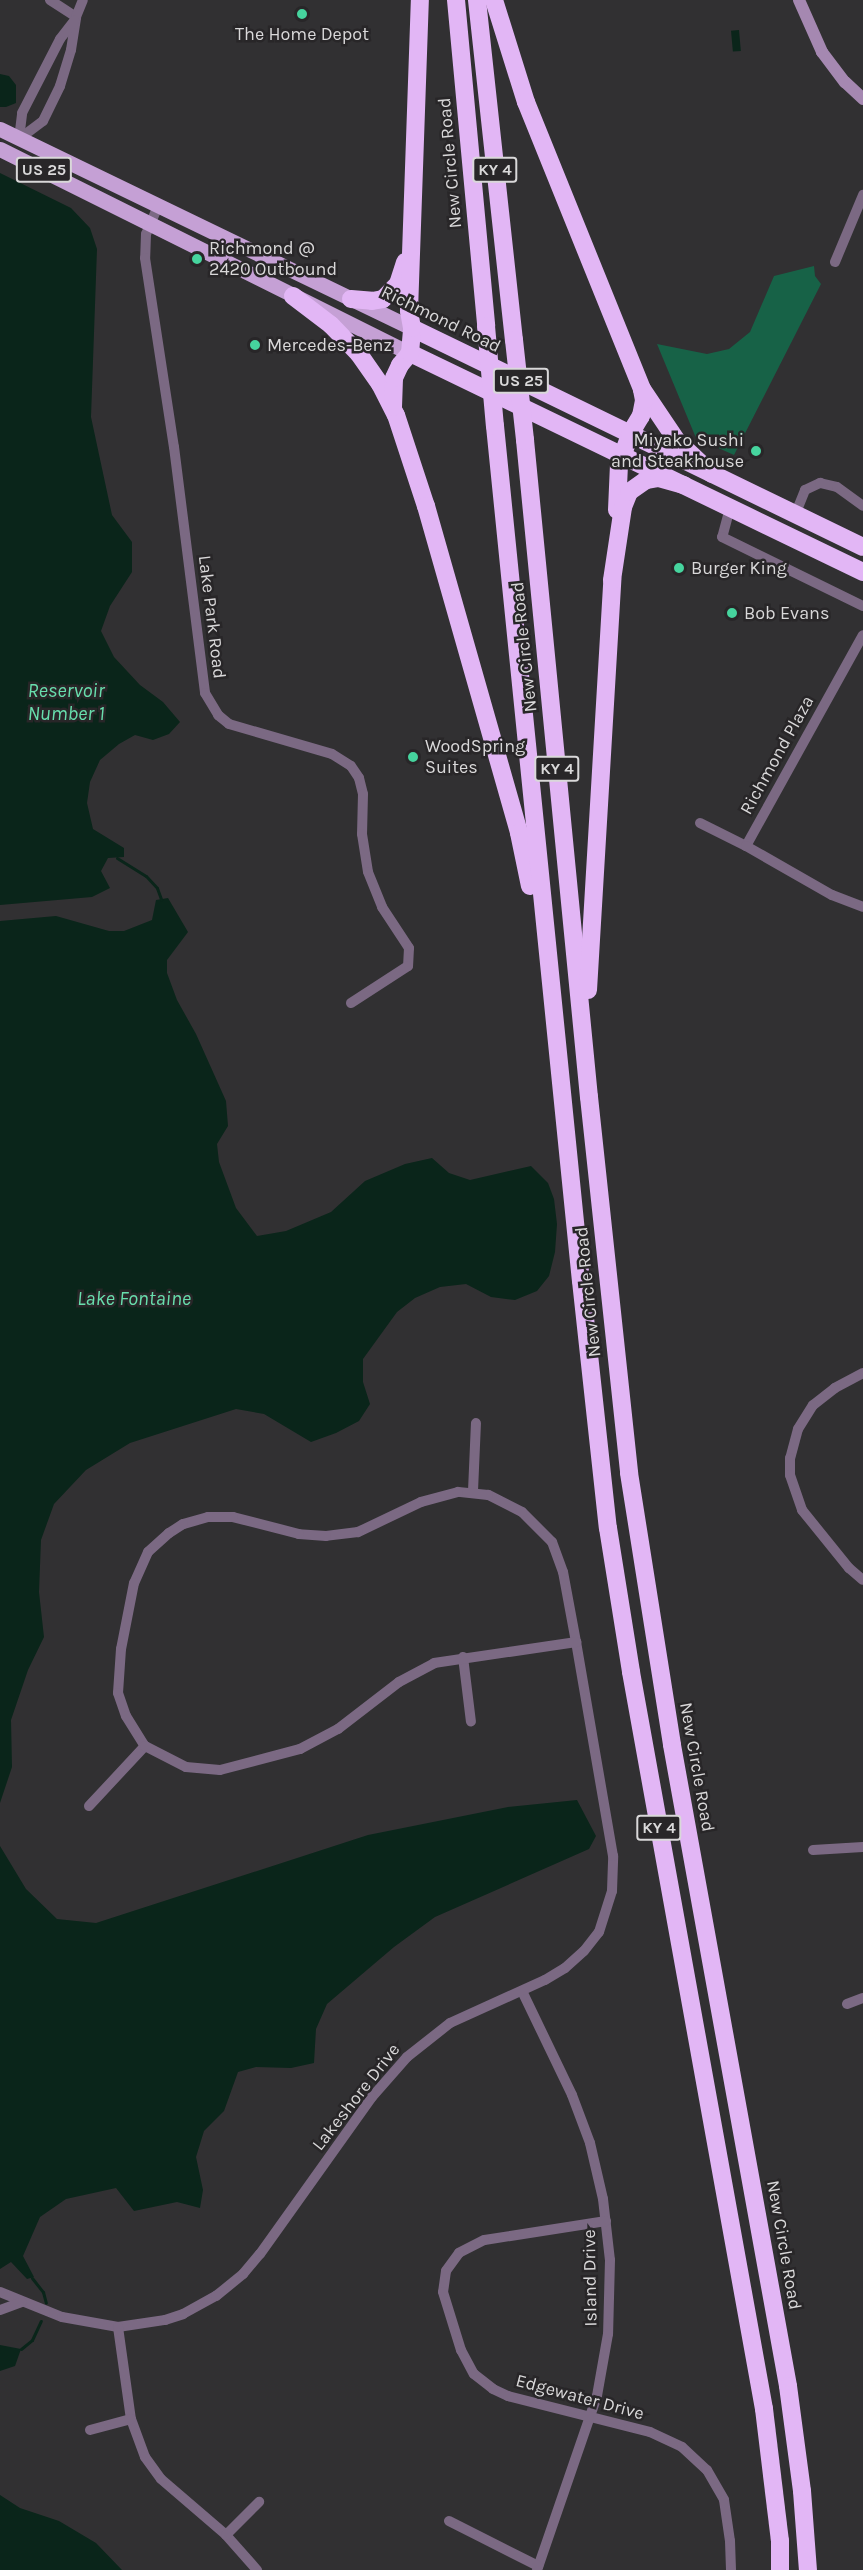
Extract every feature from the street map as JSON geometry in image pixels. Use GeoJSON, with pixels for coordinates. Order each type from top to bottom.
{"type":"FeatureCollection","features":[{"type":"Feature","properties":{"kind":"highway"},"geometry":{"type":"LineString","coordinates":[[393,410],[394,378],[399,365],[410,353],[412,328],[410,311],[412,210],[420,0]]}},
{"type":"Feature","properties":{"kind":"highway","name":"New Circle Road"},"geometry":{"type":"LineString","coordinates":[[456,0],[495,426],[608,1528],[631,1672],[764,2409],[780,2541],[780,2570]]}},
{"type":"Feature","properties":{"kind":"highway","name":"New Circle Road"},"geometry":{"type":"LineString","coordinates":[[477,0],[525,440],[614,1342],[644,1580],[788,2386],[802,2491],[808,2570]]}},
{"type":"Feature","properties":{"kind":"highway"},"geometry":{"type":"LineString","coordinates":[[494,0],[526,102],[642,389],[644,400],[641,416],[621,455],[588,984],[589,1097]]}},
{"type":"Feature","properties":{"kind":"highway"},"geometry":{"type":"LineString","coordinates":[[351,299],[372,302],[383,299],[398,284],[404,267],[412,210]]}},
{"type":"Feature","properties":{"kind":"highway"},"geometry":{"type":"LineString","coordinates":[[293,296],[331,325],[359,354],[380,384],[393,410],[426,506],[519,833],[535,912],[561,1083]]}},
{"type":"Feature","properties":{"kind":"highway","name":"Richmond Road"},"geometry":{"type":"LineString","coordinates":[[412,328],[863,547]]}},
{"type":"Feature","properties":{"kind":"highway","name":"US 25"},"geometry":{"type":"LineString","coordinates":[[410,353],[863,572]]}},
{"type":"Feature","properties":{"kind":"highway"},"geometry":{"type":"LineString","coordinates":[[642,389],[677,441],[712,474]]}},
{"type":"Feature","properties":{"kind":"highway"},"geometry":{"type":"LineString","coordinates":[[614,568],[623,507],[629,492],[653,478],[684,485]]}},
{"type":"Feature","properties":{"kind":"main road","name":"Richmond Road"},"geometry":{"type":"LineString","coordinates":[[0,129],[412,328]]}},
{"type":"Feature","properties":{"kind":"main road"},"geometry":{"type":"LineString","coordinates":[[6,152],[19,139]]}},
{"type":"Feature","properties":{"kind":"main road","name":"US 25"},"geometry":{"type":"LineString","coordinates":[[6,152],[151,222],[293,296],[410,353]]}},
{"type":"Feature","properties":{"kind":"street"},"geometry":{"type":"LineString","coordinates":[[50,0],[76,17]]}},
{"type":"Feature","properties":{"kind":"street"},"geometry":{"type":"LineString","coordinates":[[19,139],[22,113],[60,39],[76,17],[83,0]]}},
{"type":"Feature","properties":{"kind":"street"},"geometry":{"type":"LineString","coordinates":[[799,0],[822,52],[845,82],[863,99]]}},
{"type":"Feature","properties":{"kind":"street"},"geometry":{"type":"LineString","coordinates":[[19,139],[44,121],[52,104],[71,50],[76,17]]}},
{"type":"Feature","properties":{"kind":"street"},"geometry":{"type":"LineString","coordinates":[[835,262],[863,195]]}},
{"type":"Feature","properties":{"kind":"street","name":"Lake Park Road"},"geometry":{"type":"LineString","coordinates":[[158,206],[146,234],[145,258],[174,447],[205,693],[218,715],[229,724],[332,754],[351,766],[359,778],[363,794],[362,834],[368,872],[382,907],[409,948],[408,966],[351,1004]]}},
{"type":"Feature","properties":{"kind":"street"},"geometry":{"type":"LineString","coordinates":[[795,514],[805,490],[816,483],[837,487],[863,506]]}},
{"type":"Feature","properties":{"kind":"street"},"geometry":{"type":"LineString","coordinates":[[730,508],[722,537],[863,606]]}},
{"type":"Feature","properties":{"kind":"street","name":"Richmond Plaza"},"geometry":{"type":"LineString","coordinates":[[746,846],[863,635]]}},
{"type":"Feature","properties":{"kind":"street"},"geometry":{"type":"LineString","coordinates":[[700,823],[746,846],[832,895],[863,907]]}},
{"type":"Feature","properties":{"kind":"street"},"geometry":{"type":"LineString","coordinates":[[863,1373],[835,1388],[813,1405],[798,1429],[790,1458],[790,1475],[802,1510],[849,1568],[863,1580]]}},
{"type":"Feature","properties":{"kind":"street"},"geometry":{"type":"LineString","coordinates":[[473,1491],[476,1423]]}},
{"type":"Feature","properties":{"kind":"street","name":"Lakeshore Drive"},"geometry":{"type":"LineString","coordinates":[[0,2292],[62,2317],[118,2327],[149,2324],[183,2314],[230,2286],[260,2254],[372,2097],[407,2057],[450,2023],[555,1975],[584,1951],[599,1932],[612,1891],[613,1856],[576,1642],[563,1572],[552,1542],[522,1512],[488,1495],[473,1491],[434,1497],[375,1526],[347,1535],[299,1534],[218,1516],[196,1519],[169,1533],[148,1552],[134,1583],[118,1671],[118,1693],[126,1716],[144,1746],[174,1763],[203,1770],[236,1767],[276,1757],[330,1734],[399,1682],[422,1668],[463,1657],[576,1642]]}},
{"type":"Feature","properties":{"kind":"street"},"geometry":{"type":"LineString","coordinates":[[463,1657],[471,1722]]}},
{"type":"Feature","properties":{"kind":"street"},"geometry":{"type":"LineString","coordinates":[[89,1806],[144,1746]]}},
{"type":"Feature","properties":{"kind":"street"},"geometry":{"type":"LineString","coordinates":[[813,1850],[863,1847]]}},
{"type":"Feature","properties":{"kind":"street","name":"Island Drive"},"geometry":{"type":"LineString","coordinates":[[522,1991],[578,2110],[600,2180],[606,2221],[611,2301],[604,2364],[591,2418],[538,2568]]}},
{"type":"Feature","properties":{"kind":"street"},"geometry":{"type":"LineString","coordinates":[[846,2004],[863,1998]]}},
{"type":"Feature","properties":{"kind":"street","name":"Edgewater Drive"},"geometry":{"type":"LineString","coordinates":[[606,2221],[474,2242],[452,2261],[444,2281],[445,2301],[461,2350],[467,2363],[482,2381],[508,2396],[662,2436],[682,2447],[700,2461],[716,2483],[726,2509],[731,2570]]}},
{"type":"Feature","properties":{"kind":"street"},"geometry":{"type":"LineString","coordinates":[[0,2310],[22,2302]]}},
{"type":"Feature","properties":{"kind":"street"},"geometry":{"type":"LineString","coordinates":[[118,2327],[131,2419],[145,2457],[161,2479],[226,2535],[257,2570]]}},
{"type":"Feature","properties":{"kind":"street"},"geometry":{"type":"LineString","coordinates":[[90,2430],[131,2419]]}},
{"type":"Feature","properties":{"kind":"street"},"geometry":{"type":"LineString","coordinates":[[226,2535],[259,2502]]}},
{"type":"Feature","properties":{"kind":"street"},"geometry":{"type":"LineString","coordinates":[[449,2521],[538,2568]]}},
{"type":"Feature","properties":{"kind":"green space"},"geometry":{"type":"Polygon","coordinates":[[[814,266],[815,276],[821,284],[734,455],[696,438],[657,344],[707,354],[729,349],[750,332],[774,276],[814,266]]]}},
{"type":"Feature","properties":{"kind":"water"},"geometry":{"type":"Polygon","coordinates":[[[739,30],[741,51],[733,52],[731,31],[739,30]]]}},
{"type":"Feature","properties":{"kind":"water"},"geometry":{"type":"Polygon","coordinates":[[[0,74],[9,76],[16,85],[16,103],[6,107],[0,107],[0,74]]]}},
{"type":"Feature","properties":{"kind":"water","name":"Reservoir Number 1"},"geometry":{"type":"Polygon","coordinates":[[[0,173],[71,208],[90,228],[97,249],[91,417],[112,515],[132,542],[132,572],[110,606],[101,631],[114,657],[140,685],[163,702],[180,722],[169,734],[153,740],[135,735],[119,744],[100,760],[90,782],[87,803],[93,829],[124,848],[124,857],[108,858],[101,871],[110,888],[92,897],[0,905],[0,173]]]}},
{"type":"Feature","properties":{"kind":"water","name":"Lake Fontaine"},"geometry":{"type":"Polygon","coordinates":[[[168,898],[188,932],[167,960],[167,973],[177,1000],[196,1034],[226,1101],[228,1126],[217,1144],[219,1162],[236,1208],[257,1236],[286,1231],[331,1212],[365,1181],[405,1164],[432,1158],[449,1173],[470,1180],[531,1166],[548,1183],[554,1199],[557,1224],[555,1252],[549,1276],[537,1291],[515,1300],[491,1297],[466,1284],[440,1287],[415,1298],[397,1312],[363,1359],[363,1382],[370,1404],[359,1421],[336,1433],[311,1442],[264,1414],[236,1409],[130,1443],[86,1470],[54,1504],[41,1540],[39,1592],[44,1637],[28,1670],[11,1720],[12,1767],[0,1803],[0,921],[56,916],[109,931],[124,931],[152,920],[156,900],[168,898]]]}},
{"type":"Feature","properties":{"kind":"water"},"geometry":{"type":"Polygon","coordinates":[[[577,1800],[596,1836],[589,1849],[435,1917],[394,1947],[327,2004],[316,2029],[314,2063],[291,2068],[256,2067],[238,2072],[224,2111],[204,2131],[196,2157],[203,2190],[200,2208],[177,2202],[134,2211],[116,2188],[66,2199],[40,2217],[23,2256],[34,2277],[27,2279],[11,2262],[0,2269],[0,1846],[26,1889],[57,1919],[96,1923],[368,1835],[508,1807],[577,1800]]]}},
{"type":"Feature","properties":{"kind":"water"},"geometry":{"type":"Polygon","coordinates":[[[0,2345],[21,2349],[15,2366],[0,2371],[0,2345]]]}},
{"type":"Feature","properties":{"kind":"water"},"geometry":{"type":"Polygon","coordinates":[[[0,2495],[20,2508],[59,2521],[96,2543],[122,2570],[0,2570],[0,2495]]]}},
{"type":"Feature","properties":{"kind":"waterway"},"geometry":{"type":"LineString","coordinates":[[117,858],[146,876],[157,888],[161,899]]}},
{"type":"Feature","properties":{"kind":"waterway"},"geometry":{"type":"LineString","coordinates":[[32,2278],[43,2292],[46,2303]]}},
{"type":"Feature","properties":{"kind":"waterway"},"geometry":{"type":"LineString","coordinates":[[21,2349],[32,2340],[41,2321]]}},
{"type":"Feature","properties":{"kind":"place","name":"The Home Depot"},"geometry":{"type":"Point","coordinates":[302,14]}},
{"type":"Feature","properties":{"kind":"place","name":"Richmond @ 2420 Outbound"},"geometry":{"type":"Point","coordinates":[197,259]}},
{"type":"Feature","properties":{"kind":"place","name":"Mercedes-Benz"},"geometry":{"type":"Point","coordinates":[255,345]}},
{"type":"Feature","properties":{"kind":"place","name":"Miyako Sushi and Steakhouse"},"geometry":{"type":"Point","coordinates":[756,451]}},
{"type":"Feature","properties":{"kind":"place","name":"Burger King"},"geometry":{"type":"Point","coordinates":[679,568]}},
{"type":"Feature","properties":{"kind":"place","name":"Bob Evans"},"geometry":{"type":"Point","coordinates":[732,613]}},
{"type":"Feature","properties":{"kind":"place","name":"WoodSpring Suites"},"geometry":{"type":"Point","coordinates":[413,757]}}]}
